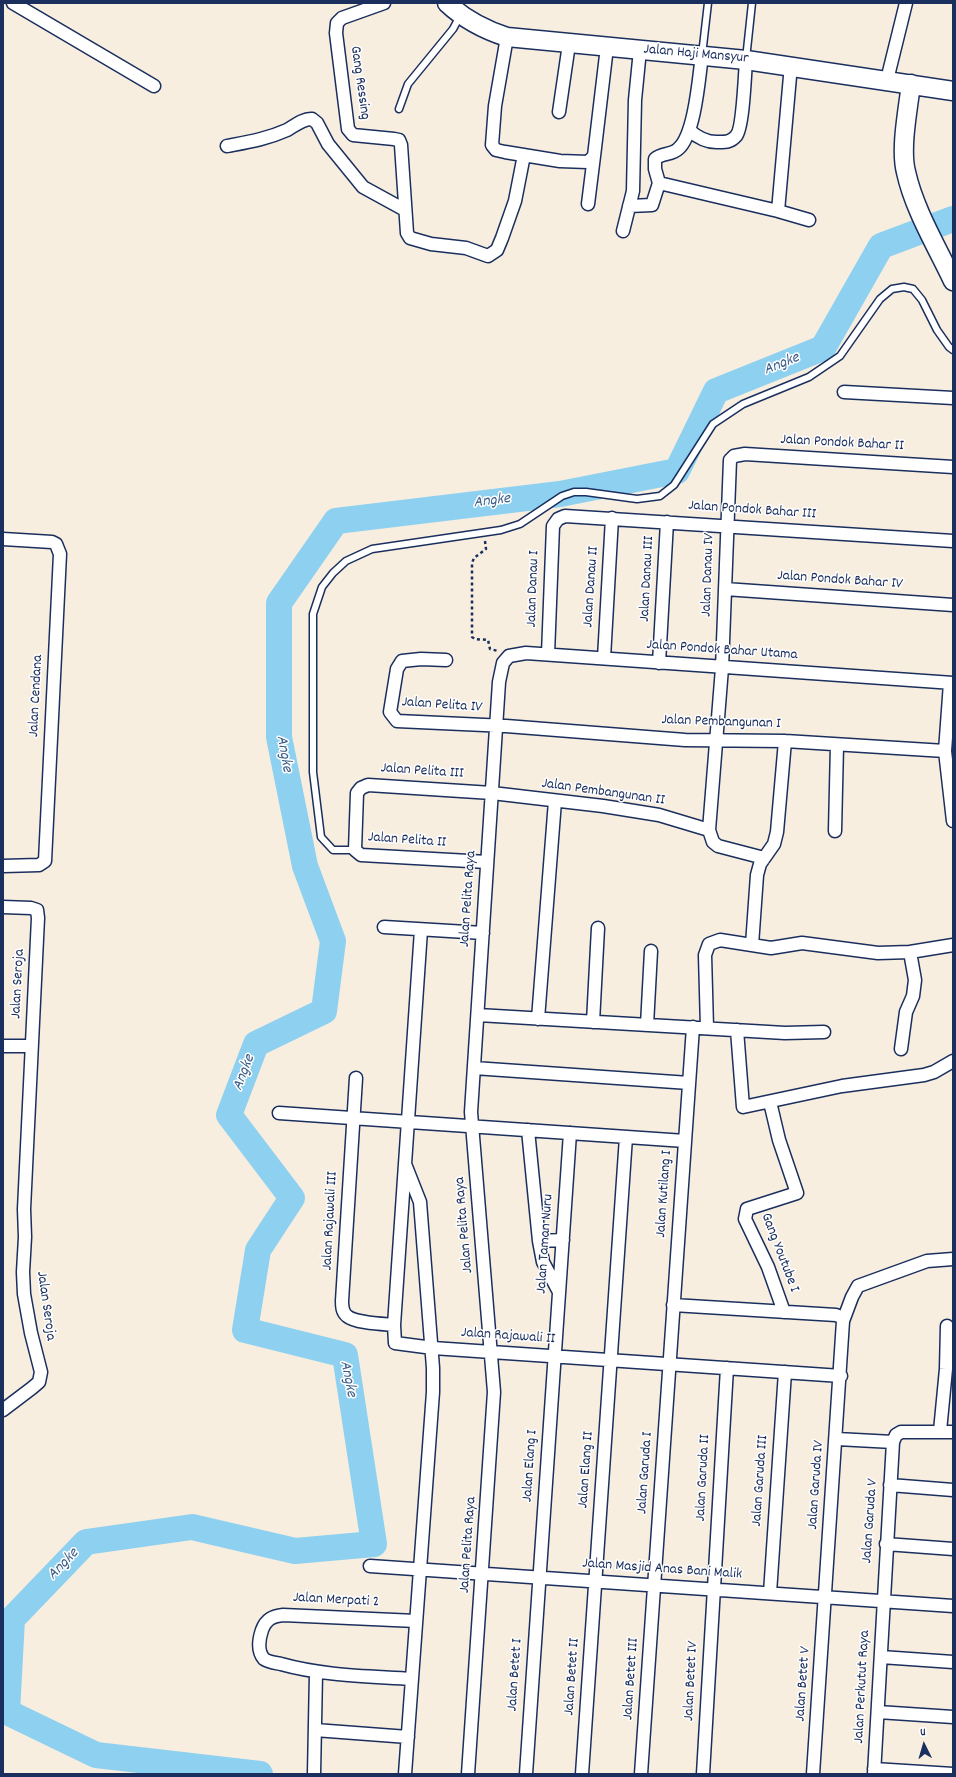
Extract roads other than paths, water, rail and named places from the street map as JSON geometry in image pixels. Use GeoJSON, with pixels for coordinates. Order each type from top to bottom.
{"type":"FeatureCollection","features":[{"type":"Feature","properties":{"kind":"main road","name":"Jalan Haji Mansyur"},"geometry":{"type":"LineString","coordinates":[[447,3],[461,15],[486,30],[506,38],[702,55],[791,65],[953,91]]}},
{"type":"Feature","properties":{"kind":"main road"},"geometry":{"type":"LineString","coordinates":[[911,84],[904,160],[906,172],[921,213],[951,276]]}},
{"type":"Feature","properties":{"kind":"street"},"geometry":{"type":"LineString","coordinates":[[13,3],[154,86]]}},
{"type":"Feature","properties":{"kind":"street","name":"Gang Ressing"},"geometry":{"type":"LineString","coordinates":[[384,3],[342,18],[337,23],[336,33],[348,129],[353,135],[360,137],[399,140],[401,145],[405,208]]}},
{"type":"Feature","properties":{"kind":"street"},"geometry":{"type":"LineString","coordinates":[[887,80],[906,3]]}},
{"type":"Feature","properties":{"kind":"street"},"geometry":{"type":"LineString","coordinates":[[506,38],[495,106],[492,145],[496,150],[560,161],[588,162],[594,156]]}},
{"type":"Feature","properties":{"kind":"street"},"geometry":{"type":"LineString","coordinates":[[559,112],[569,44]]}},
{"type":"Feature","properties":{"kind":"street"},"geometry":{"type":"LineString","coordinates":[[588,204],[606,47]]}},
{"type":"Feature","properties":{"kind":"street"},"geometry":{"type":"LineString","coordinates":[[623,231],[633,191],[635,100],[640,50]]}},
{"type":"Feature","properties":{"kind":"street"},"geometry":{"type":"LineString","coordinates":[[629,206],[652,205],[658,184],[655,169],[656,159],[678,150],[689,130],[694,111],[702,55]]}},
{"type":"Feature","properties":{"kind":"street"},"geometry":{"type":"LineString","coordinates":[[689,130],[697,137],[704,140],[717,142],[730,142],[738,135],[743,108],[746,60]]}},
{"type":"Feature","properties":{"kind":"street"},"geometry":{"type":"LineString","coordinates":[[778,211],[791,65]]}},
{"type":"Feature","properties":{"kind":"street"},"geometry":{"type":"LineString","coordinates":[[227,146],[268,138],[298,125],[306,119],[312,119],[317,123],[328,144],[363,187],[405,208],[407,233],[410,238],[432,244],[466,248],[488,256],[497,250],[502,238],[515,201],[524,156]]}},
{"type":"Feature","properties":{"kind":"street"},"geometry":{"type":"LineString","coordinates":[[658,184],[778,211],[809,220]]}},
{"type":"Feature","properties":{"kind":"street"},"geometry":{"type":"LineString","coordinates":[[844,392],[953,398]]}},
{"type":"Feature","properties":{"kind":"street","name":"Jalan Pondok Bahar II"},"geometry":{"type":"LineString","coordinates":[[730,460],[734,456],[745,454],[953,467]]}},
{"type":"Feature","properties":{"kind":"street","name":"Jalan Danau IV"},"geometry":{"type":"LineString","coordinates":[[709,830],[722,668],[730,460]]}},
{"type":"Feature","properties":{"kind":"street","name":"Jalan Pondok Bahar III"},"geometry":{"type":"LineString","coordinates":[[553,526],[558,519],[565,516],[727,525],[953,541]]}},
{"type":"Feature","properties":{"kind":"street","name":"Jalan Danau II"},"geometry":{"type":"LineString","coordinates":[[604,658],[612,518]]}},
{"type":"Feature","properties":{"kind":"street","name":"Jalan Danau III"},"geometry":{"type":"LineString","coordinates":[[659,663],[668,522]]}},
{"type":"Feature","properties":{"kind":"street","name":"Jalan Danau I"},"geometry":{"type":"LineString","coordinates":[[548,654],[553,526]]}},
{"type":"Feature","properties":{"kind":"street","name":"Jalan Cendana"},"geometry":{"type":"LineString","coordinates":[[3,539],[52,542],[56,544],[60,554],[45,861],[39,865],[3,866]]}},
{"type":"Feature","properties":{"kind":"street","name":"Jalan Pondok Bahar IV"},"geometry":{"type":"LineString","coordinates":[[725,589],[953,605]]}},
{"type":"Feature","properties":{"kind":"street","name":"Jalan Pondok Bahar Utama"},"geometry":{"type":"LineString","coordinates":[[500,672],[503,663],[509,656],[516,653],[548,654],[722,668],[951,683]]}},
{"type":"Feature","properties":{"kind":"street","name":"Jalan Pelita IV"},"geometry":{"type":"LineString","coordinates":[[446,660],[421,658],[402,661],[397,669],[390,712],[392,717],[397,721],[496,726]]}},
{"type":"Feature","properties":{"kind":"street","name":"Jalan Pelita Raya"},"geometry":{"type":"LineString","coordinates":[[468,1774],[483,1574],[494,1392],[492,1352],[472,1127],[474,1068],[500,672]]}},
{"type":"Feature","properties":{"kind":"street"},"geometry":{"type":"LineString","coordinates":[[951,683],[945,751],[953,820]]}},
{"type":"Feature","properties":{"kind":"street","name":"Jalan Pembangunan I"},"geometry":{"type":"LineString","coordinates":[[496,726],[685,740],[785,741],[945,751]]}},
{"type":"Feature","properties":{"kind":"street"},"geometry":{"type":"LineString","coordinates":[[752,945],[755,891],[760,864],[774,844],[777,832],[785,741]]}},
{"type":"Feature","properties":{"kind":"street"},"geometry":{"type":"LineString","coordinates":[[835,830],[837,745]]}},
{"type":"Feature","properties":{"kind":"street","name":"Jalan Pelita III"},"geometry":{"type":"LineString","coordinates":[[356,821],[357,793],[361,788],[368,785],[492,793]]}},
{"type":"Feature","properties":{"kind":"street","name":"Jalan Pembangunan II"},"geometry":{"type":"LineString","coordinates":[[492,793],[603,806],[659,815],[709,830]]}},
{"type":"Feature","properties":{"kind":"street"},"geometry":{"type":"LineString","coordinates":[[538,1019],[555,801]]}},
{"type":"Feature","properties":{"kind":"street","name":"Jalan Pelita II"},"geometry":{"type":"LineString","coordinates":[[356,821],[355,850],[361,855],[487,862]]}},
{"type":"Feature","properties":{"kind":"street"},"geometry":{"type":"LineString","coordinates":[[709,830],[713,842],[718,846],[764,858]]}},
{"type":"Feature","properties":{"kind":"street","name":"Jalan Seroja"},"geometry":{"type":"LineString","coordinates":[[3,907],[31,908],[37,910],[24,1209],[25,1237],[23,1283],[31,1333],[41,1372],[39,1382],[3,1410]]}},
{"type":"Feature","properties":{"kind":"street"},"geometry":{"type":"LineString","coordinates":[[384,927],[483,933]]}},
{"type":"Feature","properties":{"kind":"street"},"geometry":{"type":"LineString","coordinates":[[593,1022],[598,928]]}},
{"type":"Feature","properties":{"kind":"street","name":"Jalan Rajawali II"},"geometry":{"type":"LineString","coordinates":[[421,930],[394,1325],[395,1343],[433,1348],[841,1376]]}},
{"type":"Feature","properties":{"kind":"street"},"geometry":{"type":"LineString","coordinates":[[707,1028],[705,955],[707,947],[720,940],[771,948],[802,943],[878,953],[910,952],[953,945]]}},
{"type":"Feature","properties":{"kind":"street"},"geometry":{"type":"LineString","coordinates":[[647,1025],[651,950]]}},
{"type":"Feature","properties":{"kind":"street"},"geometry":{"type":"LineString","coordinates":[[901,1049],[906,1012],[913,996],[915,980],[910,952]]}},
{"type":"Feature","properties":{"kind":"street"},"geometry":{"type":"LineString","coordinates":[[478,1015],[785,1033],[824,1032]]}},
{"type":"Feature","properties":{"kind":"street","name":"Jalan Kutilang I"},"geometry":{"type":"LineString","coordinates":[[669,1364],[693,1027]]}},
{"type":"Feature","properties":{"kind":"street"},"geometry":{"type":"LineString","coordinates":[[737,1030],[743,1107],[842,1086],[924,1075],[934,1072],[953,1061]]}},
{"type":"Feature","properties":{"kind":"street"},"geometry":{"type":"LineString","coordinates":[[3,1046],[31,1046]]}},
{"type":"Feature","properties":{"kind":"street"},"geometry":{"type":"LineString","coordinates":[[474,1068],[689,1082]]}},
{"type":"Feature","properties":{"kind":"street","name":"Jalan Rajawali III"},"geometry":{"type":"LineString","coordinates":[[356,1078],[342,1301],[343,1311],[347,1316],[355,1320],[394,1325]]}},
{"type":"Feature","properties":{"kind":"street","name":"Gang Youtube I"},"geometry":{"type":"LineString","coordinates":[[770,1102],[779,1140],[797,1193],[747,1209],[745,1219],[768,1266],[784,1312]]}},
{"type":"Feature","properties":{"kind":"street"},"geometry":{"type":"LineString","coordinates":[[279,1113],[685,1141]]}},
{"type":"Feature","properties":{"kind":"street"},"geometry":{"type":"LineString","coordinates":[[528,1130],[539,1242],[543,1262],[559,1292]]}},
{"type":"Feature","properties":{"kind":"street","name":"Jalan Taman Nuru"},"geometry":{"type":"LineString","coordinates":[[554,1356],[570,1133]]}},
{"type":"Feature","properties":{"kind":"street","name":"Jalan Elang II"},"geometry":{"type":"LineString","coordinates":[[596,1581],[626,1137]]}},
{"type":"Feature","properties":{"kind":"street"},"geometry":{"type":"LineString","coordinates":[[405,1162],[420,1202],[433,1348],[433,1392],[405,1774]]}},
{"type":"Feature","properties":{"kind":"street"},"geometry":{"type":"LineString","coordinates":[[539,1242],[562,1240]]}},
{"type":"Feature","properties":{"kind":"street","name":"Jalan Garuda IV"},"geometry":{"type":"LineString","coordinates":[[826,1597],[841,1376],[843,1321],[858,1286],[927,1262],[953,1258]]}},
{"type":"Feature","properties":{"kind":"street"},"geometry":{"type":"LineString","coordinates":[[673,1305],[836,1315],[843,1321]]}},
{"type":"Feature","properties":{"kind":"street"},"geometry":{"type":"LineString","coordinates":[[940,1431],[946,1369],[947,1326]]}},
{"type":"Feature","properties":{"kind":"street","name":"Jalan Elang I"},"geometry":{"type":"LineString","coordinates":[[539,1578],[554,1356]]}},
{"type":"Feature","properties":{"kind":"street","name":"Jalan Garuda I"},"geometry":{"type":"LineString","coordinates":[[654,1585],[669,1364]]}},
{"type":"Feature","properties":{"kind":"street","name":"Jalan Garuda II"},"geometry":{"type":"LineString","coordinates":[[714,1590],[727,1368]]}},
{"type":"Feature","properties":{"kind":"street","name":"Jalan Garuda III"},"geometry":{"type":"LineString","coordinates":[[770,1593],[785,1372]]}},
{"type":"Feature","properties":{"kind":"street"},"geometry":{"type":"LineString","coordinates":[[836,1439],[893,1442],[896,1435],[901,1432],[953,1432]]}},
{"type":"Feature","properties":{"kind":"street","name":"Jalan Garuda V"},"geometry":{"type":"LineString","coordinates":[[883,1601],[893,1442]]}},
{"type":"Feature","properties":{"kind":"street"},"geometry":{"type":"LineString","coordinates":[[890,1485],[953,1490]]}},
{"type":"Feature","properties":{"kind":"street"},"geometry":{"type":"LineString","coordinates":[[886,1544],[953,1549]]}},
{"type":"Feature","properties":{"kind":"street","name":"Jalan Masjid Anas Bani Malik"},"geometry":{"type":"LineString","coordinates":[[370,1566],[953,1606]]}},
{"type":"Feature","properties":{"kind":"street","name":"Jalan Betet I"},"geometry":{"type":"LineString","coordinates":[[526,1774],[539,1578]]}},
{"type":"Feature","properties":{"kind":"street","name":"Jalan Betet II"},"geometry":{"type":"LineString","coordinates":[[582,1774],[596,1581]]}},
{"type":"Feature","properties":{"kind":"street","name":"Jalan Betet III"},"geometry":{"type":"LineString","coordinates":[[641,1774],[654,1585]]}},
{"type":"Feature","properties":{"kind":"street","name":"Jalan Betet IV"},"geometry":{"type":"LineString","coordinates":[[702,1774],[714,1590]]}},
{"type":"Feature","properties":{"kind":"street","name":"Jalan Betet V"},"geometry":{"type":"LineString","coordinates":[[813,1774],[826,1597]]}},
{"type":"Feature","properties":{"kind":"street","name":"Jalan Perkutut Raya"},"geometry":{"type":"LineString","coordinates":[[874,1771],[883,1601]]}},
{"type":"Feature","properties":{"kind":"street","name":"Jalan Merpati 2"},"geometry":{"type":"LineString","coordinates":[[316,1673],[265,1660],[260,1654],[259,1646],[262,1630],[266,1621],[274,1616],[283,1615],[416,1621]]}},
{"type":"Feature","properties":{"kind":"street"},"geometry":{"type":"LineString","coordinates":[[881,1657],[953,1662]]}},
{"type":"Feature","properties":{"kind":"street"},"geometry":{"type":"LineString","coordinates":[[314,1774],[316,1673],[412,1679]]}},
{"type":"Feature","properties":{"kind":"street"},"geometry":{"type":"LineString","coordinates":[[878,1712],[953,1717]]}},
{"type":"Feature","properties":{"kind":"street"},"geometry":{"type":"LineString","coordinates":[[315,1730],[408,1737]]}},
{"type":"Feature","properties":{"kind":"street"},"geometry":{"type":"LineString","coordinates":[[874,1771],[953,1774]]}},
{"type":"Feature","properties":{"kind":"lane"},"geometry":{"type":"LineString","coordinates":[[702,55],[708,3]]}},
{"type":"Feature","properties":{"kind":"lane"},"geometry":{"type":"LineString","coordinates":[[746,60],[752,3]]}},
{"type":"Feature","properties":{"kind":"lane"},"geometry":{"type":"LineString","coordinates":[[398,109],[408,84],[453,29],[461,15]]}},
{"type":"Feature","properties":{"kind":"lane"},"geometry":{"type":"LineString","coordinates":[[355,850],[333,850],[321,837],[316,803],[312,739],[313,614],[322,587],[346,561],[372,549],[485,532],[520,524],[562,496],[574,492],[586,492],[637,499],[660,496],[674,485],[713,424],[743,404],[809,377],[840,356],[880,299],[892,289],[904,286],[913,289],[922,300],[937,330],[949,347],[953,350]]}},
{"type":"Feature","properties":{"kind":"waterway","name":"Angke"},"geometry":{"type":"LineString","coordinates":[[260,1774],[96,1755],[7,1712],[12,1619],[86,1542],[192,1527],[295,1551],[374,1544],[345,1355],[245,1330],[258,1250],[292,1198],[229,1115],[256,1044],[324,1011],[333,941],[305,866],[279,737],[279,603],[336,521],[560,494],[677,471],[716,391],[823,348],[881,246],[953,219]]}}]}
